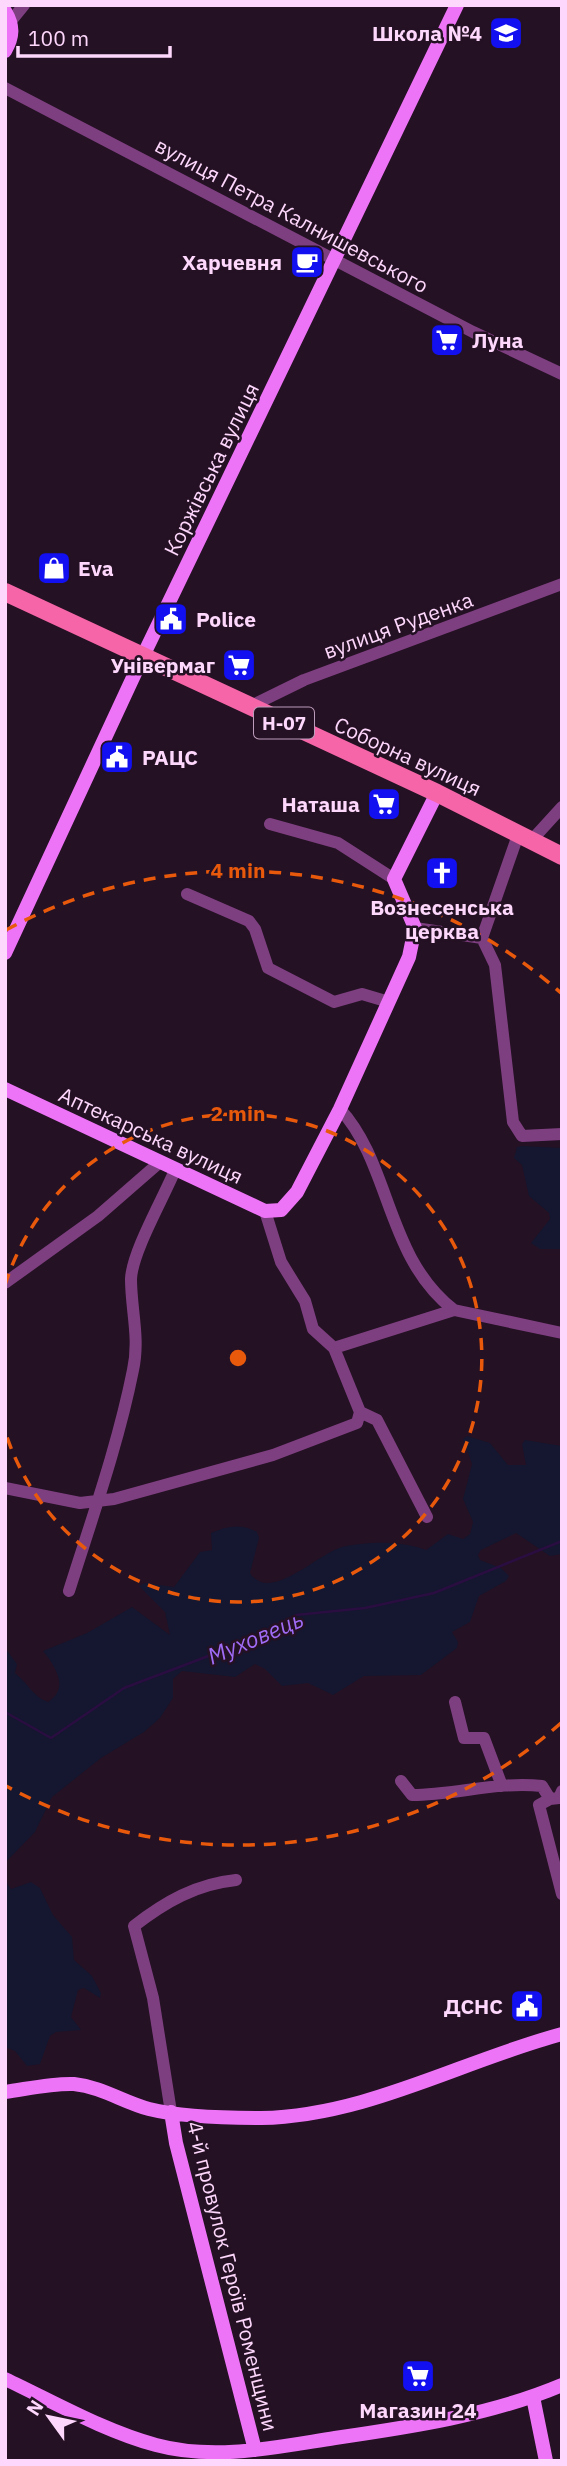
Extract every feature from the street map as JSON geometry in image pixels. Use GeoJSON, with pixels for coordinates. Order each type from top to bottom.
{"type":"FeatureCollection","features":[{"type":"Feature","properties":{"kind":"main road","name":"Соборна вулиця"},"geometry":{"type":"LineString","coordinates":[[5,592],[437,793],[562,856]]}},
{"type":"Feature","properties":{"kind":"street"},"geometry":{"type":"LineString","coordinates":[[5,51],[12,37],[8,16],[24,5]]}},
{"type":"Feature","properties":{"kind":"street","name":"Коржівська вулиця"},"geometry":{"type":"LineString","coordinates":[[5,953],[143,656],[337,261],[457,5]]}},
{"type":"Feature","properties":{"kind":"street","name":"вулиця Петра Калнишевського"},"geometry":{"type":"LineString","coordinates":[[5,88],[337,261],[562,374]]}},
{"type":"Feature","properties":{"kind":"street","name":"вулиця Руденка"},"geometry":{"type":"LineString","coordinates":[[249,707],[304,680],[562,584]]}},
{"type":"Feature","properties":{"kind":"street"},"geometry":{"type":"LineString","coordinates":[[394,879],[437,793]]}},
{"type":"Feature","properties":{"kind":"street"},"geometry":{"type":"LineString","coordinates":[[562,807],[525,838],[482,938],[495,965],[513,1122],[522,1136],[562,1134]]}},
{"type":"Feature","properties":{"kind":"street"},"geometry":{"type":"LineString","coordinates":[[270,824],[338,843],[394,879],[415,928],[409,957],[340,1109],[358,1129],[394,1226],[424,1281],[454,1310]]}},
{"type":"Feature","properties":{"kind":"street"},"geometry":{"type":"LineString","coordinates":[[187,894],[249,921],[272,972],[334,1002],[362,994],[389,1002]]}},
{"type":"Feature","properties":{"kind":"street"},"geometry":{"type":"LineString","coordinates":[[415,928],[482,938]]}},
{"type":"Feature","properties":{"kind":"street","name":"Аптекарська вулиця"},"geometry":{"type":"LineString","coordinates":[[5,1089],[265,1211],[281,1210],[297,1192],[340,1109]]}},
{"type":"Feature","properties":{"kind":"street"},"geometry":{"type":"LineString","coordinates":[[5,1283],[98,1216],[160,1162]]}},
{"type":"Feature","properties":{"kind":"street"},"geometry":{"type":"LineString","coordinates":[[69,1591],[134,1368],[137,1340],[131,1278],[136,1256],[175,1170]]}},
{"type":"Feature","properties":{"kind":"street"},"geometry":{"type":"LineString","coordinates":[[5,1488],[80,1503],[97,1501],[156,1489],[273,1455],[357,1423],[360,1412],[334,1348],[313,1329],[305,1301],[281,1262],[265,1211]]}},
{"type":"Feature","properties":{"kind":"street"},"geometry":{"type":"LineString","coordinates":[[334,1348],[454,1310],[562,1333]]}},
{"type":"Feature","properties":{"kind":"street"},"geometry":{"type":"LineString","coordinates":[[360,1412],[377,1420],[427,1517]]}},
{"type":"Feature","properties":{"kind":"street"},"geometry":{"type":"LineString","coordinates":[[455,1702],[464,1738],[484,1738],[502,1786]]}},
{"type":"Feature","properties":{"kind":"street"},"geometry":{"type":"LineString","coordinates":[[401,1781],[412,1795],[521,1784],[542,1787],[558,1797]]}},
{"type":"Feature","properties":{"kind":"street"},"geometry":{"type":"LineString","coordinates":[[558,1797],[539,1805],[562,1894]]}},
{"type":"Feature","properties":{"kind":"street"},"geometry":{"type":"LineString","coordinates":[[171,2112],[153,1998],[134,1926],[168,1900],[217,1882],[236,1880]]}},
{"type":"Feature","properties":{"kind":"street"},"geometry":{"type":"LineString","coordinates":[[5,2092],[71,2084],[99,2088],[148,2109],[259,2118],[306,2115],[363,2102],[526,2043],[562,2034]]}},
{"type":"Feature","properties":{"kind":"street","name":"4-й провулок Героїв Роменщини"},"geometry":{"type":"LineString","coordinates":[[171,2112],[176,2143],[255,2450]]}},
{"type":"Feature","properties":{"kind":"street"},"geometry":{"type":"LineString","coordinates":[[5,2379],[156,2445],[197,2452],[255,2450],[405,2428],[533,2397],[562,2385]]}},
{"type":"Feature","properties":{"kind":"street"},"geometry":{"type":"LineString","coordinates":[[533,2397],[546,2461]]}},
{"type":"Feature","properties":{"kind":"shaded area"},"geometry":{"type":"Polygon","coordinates":[[[517,1147],[562,1148],[562,1249],[540,1249],[531,1243],[550,1219],[549,1213],[529,1196],[522,1165],[514,1158],[517,1147]]]}},
{"type":"Feature","properties":{"kind":"shaded area"},"geometry":{"type":"Polygon","coordinates":[[[467,1436],[490,1443],[508,1465],[526,1465],[522,1444],[525,1440],[562,1446],[562,1554],[550,1556],[516,1533],[481,1550],[478,1555],[480,1560],[501,1568],[509,1576],[506,1581],[479,1596],[470,1622],[452,1632],[458,1642],[457,1648],[421,1675],[364,1676],[333,1695],[308,1683],[282,1686],[265,1669],[255,1664],[235,1677],[182,1671],[173,1679],[173,1698],[160,1718],[144,1732],[101,1758],[52,1797],[35,1832],[5,1863],[5,1648],[17,1664],[15,1673],[38,1697],[48,1702],[55,1696],[59,1684],[56,1670],[43,1651],[87,1633],[132,1607],[170,1635],[165,1612],[139,1586],[145,1583],[174,1587],[200,1552],[212,1550],[211,1533],[228,1527],[246,1527],[257,1532],[259,1538],[250,1573],[259,1581],[270,1583],[283,1580],[346,1546],[387,1543],[426,1550],[448,1534],[463,1539],[470,1534],[473,1522],[463,1499],[472,1464],[463,1439],[467,1436]]]}},
{"type":"Feature","properties":{"kind":"shaded area"},"geometry":{"type":"Polygon","coordinates":[[[5,1880],[11,1889],[31,1882],[40,1888],[53,1915],[72,1937],[74,1960],[92,1976],[101,1993],[100,1998],[84,1988],[78,1990],[71,2017],[81,2030],[56,2032],[50,2036],[40,2064],[27,2066],[15,2051],[5,2047],[5,1880]]]}},
{"type":"Feature","properties":{"kind":"waterway","name":"Муховець"},"geometry":{"type":"LineString","coordinates":[[5,1712],[51,1738],[124,1688],[240,1644],[296,1615],[365,1608],[434,1593],[562,1541]]}},
{"type":"Feature","properties":{"kind":"place","name":"Школа №4"},"geometry":{"type":"Point","coordinates":[506,33]}},
{"type":"Feature","properties":{"kind":"place","name":"Харчевня"},"geometry":{"type":"Point","coordinates":[307,262]}},
{"type":"Feature","properties":{"kind":"place","name":"Луна"},"geometry":{"type":"Point","coordinates":[447,340]}},
{"type":"Feature","properties":{"kind":"place","name":"Eva"},"geometry":{"type":"Point","coordinates":[54,568]}},
{"type":"Feature","properties":{"kind":"place","name":"Police"},"geometry":{"type":"Point","coordinates":[171,619]}},
{"type":"Feature","properties":{"kind":"place","name":"Універмаг"},"geometry":{"type":"Point","coordinates":[239,665]}},
{"type":"Feature","properties":{"kind":"place","name":"РАЦС"},"geometry":{"type":"Point","coordinates":[117,757]}},
{"type":"Feature","properties":{"kind":"place","name":"Наташа"},"geometry":{"type":"Point","coordinates":[384,804]}},
{"type":"Feature","properties":{"kind":"place","name":"Вознесенська церква"},"geometry":{"type":"Point","coordinates":[442,873]}},
{"type":"Feature","properties":{"kind":"place","name":"ДСНС"},"geometry":{"type":"Point","coordinates":[527,2006]}},
{"type":"Feature","properties":{"kind":"place","name":"Магазин 24"},"geometry":{"type":"Point","coordinates":[418,2376]}}]}
